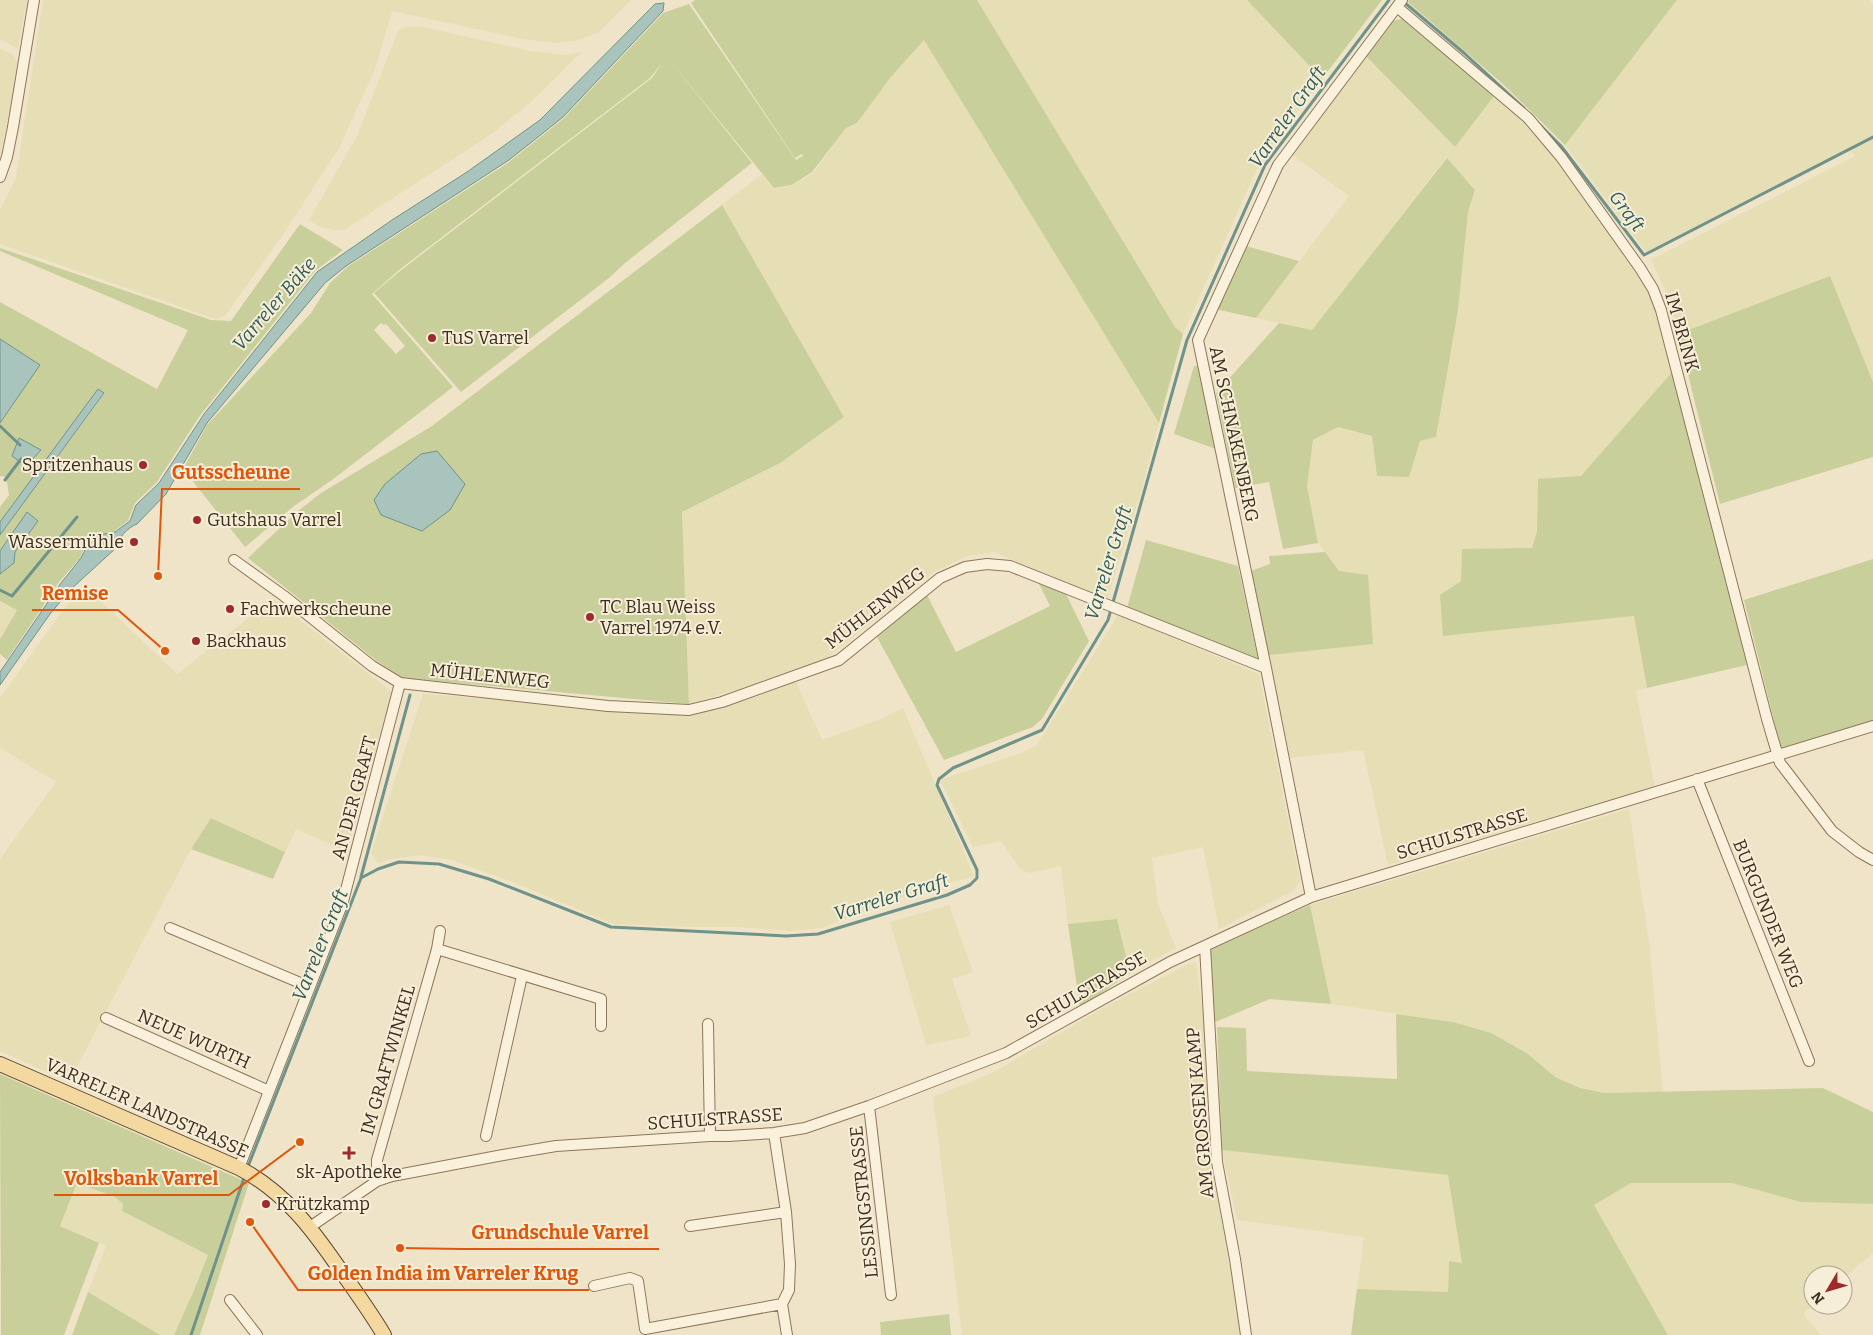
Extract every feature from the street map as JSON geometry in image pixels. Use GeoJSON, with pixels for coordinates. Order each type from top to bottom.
{"type":"FeatureCollection","features":[{"type":"Feature","properties":{"kind":"main road","name":"VARRELER LANDSTRASSE"},"geometry":{"type":"LineString","coordinates":[[0,1064],[244,1171],[262,1181],[284,1198],[310,1227],[362,1300],[384,1335]]}},
{"type":"Feature","properties":{"kind":"street"},"geometry":{"type":"LineString","coordinates":[[0,177],[13,127],[34,0]]}},
{"type":"Feature","properties":{"kind":"street","name":"AM SCHNAKENBERG"},"geometry":{"type":"LineString","coordinates":[[1311,897],[1198,340],[1278,165],[1400,4]]}},
{"type":"Feature","properties":{"kind":"street","name":"IM BRINK"},"geometry":{"type":"LineString","coordinates":[[1400,4],[1528,118],[1561,157],[1653,289],[1661,310],[1764,709],[1780,763],[1832,831],[1859,852],[1873,860]]}},
{"type":"Feature","properties":{"kind":"street"},"geometry":{"type":"LineString","coordinates":[[234,560],[284,596],[372,666],[400,683]]}},
{"type":"Feature","properties":{"kind":"street","name":"MÜHLENWEG"},"geometry":{"type":"LineString","coordinates":[[400,683],[608,706],[689,710],[722,702],[839,660],[940,578],[966,567],[986,564],[1010,566],[1266,668]]}},
{"type":"Feature","properties":{"kind":"street","name":"AN DER GRAFT"},"geometry":{"type":"LineString","coordinates":[[244,1171],[269,1091],[342,905],[400,683]]}},
{"type":"Feature","properties":{"kind":"street","name":"SCHULSTRASSE"},"geometry":{"type":"LineString","coordinates":[[310,1227],[377,1181],[421,1170],[556,1146],[774,1133],[805,1128],[1006,1054],[1136,980],[1311,897],[1873,726]]}},
{"type":"Feature","properties":{"kind":"street","name":"BURGUNDER WEG"},"geometry":{"type":"LineString","coordinates":[[1697,779],[1809,1061]]}},
{"type":"Feature","properties":{"kind":"street"},"geometry":{"type":"LineString","coordinates":[[170,928],[310,988]]}},
{"type":"Feature","properties":{"kind":"street","name":"IM GRAFTWINKEL"},"geometry":{"type":"LineString","coordinates":[[377,1181],[377,1160],[437,949],[440,931]]}},
{"type":"Feature","properties":{"kind":"street","name":"AM GROSSEN KAMP"},"geometry":{"type":"LineString","coordinates":[[1205,946],[1217,1162],[1236,1259],[1246,1335]]}},
{"type":"Feature","properties":{"kind":"street"},"geometry":{"type":"LineString","coordinates":[[437,949],[601,999],[601,1026]]}},
{"type":"Feature","properties":{"kind":"street"},"geometry":{"type":"LineString","coordinates":[[486,1136],[522,976]]}},
{"type":"Feature","properties":{"kind":"street","name":"NEUE WURTH"},"geometry":{"type":"LineString","coordinates":[[106,1018],[269,1091]]}},
{"type":"Feature","properties":{"kind":"street"},"geometry":{"type":"LineString","coordinates":[[708,1024],[710,1136]]}},
{"type":"Feature","properties":{"kind":"street","name":"LESSINGSTRASSE"},"geometry":{"type":"LineString","coordinates":[[869,1106],[891,1295]]}},
{"type":"Feature","properties":{"kind":"street"},"geometry":{"type":"LineString","coordinates":[[774,1133],[786,1212],[790,1264],[788,1290],[782,1304],[787,1335]]}},
{"type":"Feature","properties":{"kind":"street"},"geometry":{"type":"LineString","coordinates":[[690,1226],[786,1212]]}},
{"type":"Feature","properties":{"kind":"street"},"geometry":{"type":"LineString","coordinates":[[594,1286],[630,1278],[638,1281],[641,1332],[782,1304]]}},
{"type":"Feature","properties":{"kind":"street"},"geometry":{"type":"LineString","coordinates":[[230,1300],[258,1335]]}},
{"type":"Feature","properties":{"kind":"shaded area"},"geometry":{"type":"Polygon","coordinates":[[[0,0],[27,0],[18,49],[0,39],[0,0]]]}},
{"type":"Feature","properties":{"kind":"shaded area"},"geometry":{"type":"Polygon","coordinates":[[[43,0],[631,0],[598,33],[575,41],[554,43],[523,39],[392,11],[375,69],[339,148],[280,239],[225,316],[215,319],[0,244],[0,209],[16,177],[43,0]]]}},
{"type":"Feature","properties":{"kind":"shaded area"},"geometry":{"type":"Polygon","coordinates":[[[977,0],[1247,0],[1322,79],[1260,162],[1183,334],[1175,327],[977,0]]]}},
{"type":"Feature","properties":{"kind":"shaded area"},"geometry":{"type":"Polygon","coordinates":[[[1677,0],[1869,0],[1873,6],[1873,382],[1830,276],[1678,334],[1667,294],[1651,260],[1855,156],[1849,149],[1646,252],[1565,145],[1677,0]]]}},
{"type":"Feature","properties":{"kind":"shaded area"},"geometry":{"type":"Polygon","coordinates":[[[405,27],[423,27],[530,51],[563,55],[582,52],[532,101],[493,133],[344,230],[333,230],[318,226],[309,220],[357,136],[398,31],[405,27]]]}},
{"type":"Feature","properties":{"kind":"shaded area"},"geometry":{"type":"Polygon","coordinates":[[[924,40],[1159,423],[1141,492],[1107,599],[994,552],[968,556],[935,571],[826,659],[759,683],[689,704],[682,512],[780,463],[844,417],[722,205],[762,174],[774,189],[792,186],[813,173],[846,128],[857,123],[890,78],[924,40]]]}},
{"type":"Feature","properties":{"kind":"shaded area"},"geometry":{"type":"Polygon","coordinates":[[[0,48],[12,54],[17,61],[0,156],[0,48]]]}},
{"type":"Feature","properties":{"kind":"shaded area"},"geometry":{"type":"Polygon","coordinates":[[[1365,55],[1455,147],[1494,96],[1526,123],[1556,159],[1645,284],[1653,300],[1673,371],[1581,477],[1538,479],[1537,531],[1532,548],[1461,563],[1461,581],[1446,591],[1443,636],[1634,616],[1647,688],[1636,691],[1655,787],[1388,865],[1363,750],[1290,758],[1269,655],[1373,643],[1339,571],[1318,543],[1307,486],[1312,440],[1338,427],[1372,436],[1377,476],[1420,441],[1436,437],[1458,310],[1468,212],[1475,189],[1446,158],[1312,330],[1256,318],[1349,196],[1291,154],[1365,55]]]}},
{"type":"Feature","properties":{"kind":"shaded area"},"geometry":{"type":"Polygon","coordinates":[[[86,587],[177,674],[273,599],[392,692],[347,852],[296,829],[285,852],[211,818],[191,849],[69,1082],[0,1051],[0,859],[56,782],[0,748],[0,698],[65,607],[86,587]]]}},
{"type":"Feature","properties":{"kind":"shaded area"},"geometry":{"type":"Polygon","coordinates":[[[0,601],[17,610],[0,638],[0,601]]]}},
{"type":"Feature","properties":{"kind":"shaded area"},"geometry":{"type":"Polygon","coordinates":[[[1118,615],[1259,674],[1300,881],[1293,891],[1219,929],[1203,847],[1152,858],[1158,904],[1176,948],[1130,973],[1117,919],[1068,924],[1061,866],[1029,873],[1020,869],[1001,841],[973,847],[940,780],[1021,753],[1037,745],[1118,615]]]}},
{"type":"Feature","properties":{"kind":"shaded area"},"geometry":{"type":"Polygon","coordinates":[[[795,680],[822,740],[881,719],[903,708],[974,876],[896,899],[821,928],[791,931],[739,927],[613,924],[510,881],[451,860],[420,855],[390,859],[378,864],[371,853],[423,694],[692,715],[795,680]]]}},
{"type":"Feature","properties":{"kind":"shaded area"},"geometry":{"type":"Polygon","coordinates":[[[1629,809],[1650,950],[1663,1092],[1605,1093],[1580,1088],[1555,1077],[1528,1054],[1490,1033],[1453,1022],[1331,1004],[1310,905],[1629,809]]]}},
{"type":"Feature","properties":{"kind":"shaded area"},"geometry":{"type":"Polygon","coordinates":[[[949,905],[973,972],[952,979],[971,1036],[926,1045],[890,922],[949,905]]]}},
{"type":"Feature","properties":{"kind":"shaded area"},"geometry":{"type":"Polygon","coordinates":[[[1196,963],[1204,1021],[1207,1085],[1206,1148],[1221,1215],[1239,1316],[1240,1335],[962,1335],[933,1097],[992,1073],[1101,1009],[1188,964],[1196,963]]]}},
{"type":"Feature","properties":{"kind":"shaded area"},"geometry":{"type":"Polygon","coordinates":[[[1222,1150],[1448,1175],[1462,1263],[1449,1261],[1448,1292],[1357,1289],[1364,1237],[1237,1220],[1222,1150]]]}},
{"type":"Feature","properties":{"kind":"shaded area"},"geometry":{"type":"Polygon","coordinates":[[[77,1183],[115,1197],[123,1204],[122,1211],[208,1255],[174,1335],[160,1335],[88,1292],[106,1246],[60,1226],[77,1183]]]}},
{"type":"Feature","properties":{"kind":"shaded area"},"geometry":{"type":"Polygon","coordinates":[[[1631,1183],[1732,1183],[1801,1202],[1873,1204],[1873,1253],[1853,1270],[1853,1265],[1803,1265],[1803,1315],[1821,1335],[1668,1335],[1593,1205],[1631,1183]]]}},
{"type":"Feature","properties":{"kind":"green space"},"geometry":{"type":"Polygon","coordinates":[[[695,0],[977,0],[1175,327],[1183,334],[1159,423],[924,40],[890,78],[857,123],[846,128],[812,172],[792,185],[774,188],[667,57],[752,163],[625,263],[609,278],[461,392],[374,293],[652,78],[662,63],[650,78],[399,270],[372,294],[453,387],[332,480],[294,506],[245,547],[183,469],[207,425],[311,313],[330,283],[347,267],[509,162],[563,119],[663,13],[689,4],[796,160],[803,156],[802,154],[795,158],[691,3],[695,0]],[[381,323],[374,330],[396,354],[405,346],[386,324],[381,323]]]}},
{"type":"Feature","properties":{"kind":"green space"},"geometry":{"type":"Polygon","coordinates":[[[1247,0],[1382,0],[1322,79],[1247,0]]]}},
{"type":"Feature","properties":{"kind":"green space"},"geometry":{"type":"Polygon","coordinates":[[[1409,0],[1677,0],[1565,145],[1504,85],[1408,2],[1409,0]]]}},
{"type":"Feature","properties":{"kind":"green space"},"geometry":{"type":"Polygon","coordinates":[[[1402,19],[1494,96],[1455,147],[1365,55],[1391,21],[1402,19]]]}},
{"type":"Feature","properties":{"kind":"green space"},"geometry":{"type":"Polygon","coordinates":[[[1447,158],[1475,190],[1468,212],[1458,310],[1436,437],[1420,441],[1409,477],[1377,476],[1372,436],[1338,427],[1313,440],[1307,486],[1318,543],[1283,549],[1269,482],[1235,488],[1216,393],[1279,323],[1312,330],[1447,158]]]}},
{"type":"Feature","properties":{"kind":"green space"},"geometry":{"type":"Polygon","coordinates":[[[722,205],[844,417],[780,463],[682,512],[689,704],[403,678],[377,661],[248,558],[298,511],[321,493],[432,426],[722,205]]]}},
{"type":"Feature","properties":{"kind":"green space"},"geometry":{"type":"Polygon","coordinates":[[[300,224],[343,250],[315,271],[199,417],[157,482],[135,503],[128,521],[113,532],[96,534],[85,546],[80,558],[59,582],[7,660],[0,654],[0,639],[17,610],[0,601],[0,574],[14,563],[15,552],[38,521],[27,512],[0,551],[0,535],[104,394],[98,389],[0,522],[0,507],[9,495],[6,477],[0,476],[0,423],[40,365],[0,339],[0,302],[157,389],[188,330],[0,251],[0,248],[211,320],[231,321],[300,224]]]}},
{"type":"Feature","properties":{"kind":"green space"},"geometry":{"type":"Polygon","coordinates":[[[1246,246],[1299,261],[1256,318],[1215,309],[1246,246]]]}},
{"type":"Feature","properties":{"kind":"green space"},"geometry":{"type":"Polygon","coordinates":[[[1830,276],[1873,382],[1873,457],[1720,504],[1678,334],[1830,276]]]}},
{"type":"Feature","properties":{"kind":"green space"},"geometry":{"type":"Polygon","coordinates":[[[1194,366],[1199,366],[1216,449],[1174,434],[1194,366]]]}},
{"type":"Feature","properties":{"kind":"green space"},"geometry":{"type":"Polygon","coordinates":[[[1673,371],[1747,665],[1647,688],[1634,616],[1443,636],[1440,595],[1461,581],[1462,549],[1532,548],[1537,531],[1538,479],[1581,476],[1673,371]]]}},
{"type":"Feature","properties":{"kind":"green space"},"geometry":{"type":"Polygon","coordinates":[[[1146,540],[1238,566],[1259,664],[1127,608],[1146,540]]]}},
{"type":"Feature","properties":{"kind":"green space"},"geometry":{"type":"Polygon","coordinates":[[[1325,552],[1339,571],[1368,575],[1373,644],[1269,655],[1248,572],[1270,564],[1269,556],[1325,552]]]}},
{"type":"Feature","properties":{"kind":"green space"},"geometry":{"type":"Polygon","coordinates":[[[1873,559],[1873,720],[1781,749],[1744,600],[1873,559]]]}},
{"type":"Feature","properties":{"kind":"green space"},"geometry":{"type":"Polygon","coordinates":[[[1037,580],[1065,592],[1089,641],[1042,719],[1033,727],[944,760],[877,637],[927,595],[956,652],[1050,606],[1037,580]]]}},
{"type":"Feature","properties":{"kind":"green space"},"geometry":{"type":"Polygon","coordinates":[[[211,818],[285,852],[273,879],[191,849],[211,818]]]}},
{"type":"Feature","properties":{"kind":"green space"},"geometry":{"type":"Polygon","coordinates":[[[1310,905],[1331,1004],[1270,999],[1213,1023],[1209,948],[1310,905]]]}},
{"type":"Feature","properties":{"kind":"green space"},"geometry":{"type":"Polygon","coordinates":[[[1117,919],[1130,973],[1080,1008],[1068,924],[1117,919]]]}},
{"type":"Feature","properties":{"kind":"green space"},"geometry":{"type":"Polygon","coordinates":[[[1396,1014],[1453,1022],[1491,1033],[1528,1054],[1555,1077],[1580,1088],[1605,1093],[1823,1088],[1873,1112],[1873,1204],[1801,1202],[1732,1183],[1631,1183],[1594,1205],[1668,1335],[1351,1335],[1357,1289],[1448,1292],[1449,1261],[1462,1263],[1448,1175],[1222,1150],[1217,1027],[1246,1028],[1247,1071],[1397,1079],[1396,1014]]]}},
{"type":"Feature","properties":{"kind":"green space"},"geometry":{"type":"Polygon","coordinates":[[[0,1074],[249,1183],[200,1335],[174,1335],[208,1255],[122,1211],[123,1204],[115,1197],[77,1183],[60,1226],[99,1243],[64,1335],[1,1335],[0,1074]]]}},
{"type":"Feature","properties":{"kind":"green space"},"geometry":{"type":"Polygon","coordinates":[[[88,1292],[160,1335],[72,1335],[88,1292]]]}},
{"type":"Feature","properties":{"kind":"green space"},"geometry":{"type":"Polygon","coordinates":[[[949,1314],[951,1335],[881,1335],[880,1322],[949,1314]]]}},
{"type":"Feature","properties":{"kind":"water"},"geometry":{"type":"Polygon","coordinates":[[[664,3],[663,11],[563,117],[509,160],[346,266],[325,283],[207,423],[166,494],[137,524],[124,533],[116,548],[70,590],[50,614],[0,685],[0,672],[61,583],[81,558],[86,548],[98,535],[115,532],[130,521],[136,505],[159,483],[204,414],[317,272],[392,220],[467,172],[540,120],[655,4],[664,3]]]}},
{"type":"Feature","properties":{"kind":"water"},"geometry":{"type":"Polygon","coordinates":[[[0,339],[40,365],[0,423],[0,339]]]}},
{"type":"Feature","properties":{"kind":"water"},"geometry":{"type":"Polygon","coordinates":[[[98,389],[104,393],[0,535],[0,522],[98,389]]]}},
{"type":"Feature","properties":{"kind":"water"},"geometry":{"type":"Polygon","coordinates":[[[19,438],[41,450],[26,466],[12,456],[19,438]]]}},
{"type":"Feature","properties":{"kind":"water"},"geometry":{"type":"Polygon","coordinates":[[[437,451],[465,484],[450,510],[422,531],[381,515],[374,500],[385,484],[421,454],[437,451]]]}},
{"type":"Feature","properties":{"kind":"water"},"geometry":{"type":"Polygon","coordinates":[[[27,512],[38,521],[15,552],[14,563],[0,574],[0,551],[27,512]]]}},
{"type":"Feature","properties":{"kind":"waterway","name":"Varreler Graft"},"geometry":{"type":"LineString","coordinates":[[247,1169],[361,878],[378,869],[399,862],[439,864],[489,879],[611,927],[786,936],[818,934],[947,895],[970,885],[977,878],[977,870],[937,785],[939,779],[953,768],[1042,730],[1108,620],[1187,340],[1265,165],[1389,0]]}},
{"type":"Feature","properties":{"kind":"waterway","name":"Graft"},"geometry":{"type":"LineString","coordinates":[[1405,3],[1464,53],[1524,108]]}},
{"type":"Feature","properties":{"kind":"waterway","name":"Graft"},"geometry":{"type":"LineString","coordinates":[[1540,125],[1561,146],[1644,255],[1873,137]]}},
{"type":"Feature","properties":{"kind":"waterway"},"geometry":{"type":"LineString","coordinates":[[0,426],[20,445]]}},
{"type":"Feature","properties":{"kind":"waterway"},"geometry":{"type":"LineString","coordinates":[[5,480],[21,459]]}},
{"type":"Feature","properties":{"kind":"waterway"},"geometry":{"type":"LineString","coordinates":[[0,590],[12,596],[77,517]]}},
{"type":"Feature","properties":{"kind":"waterway"},"geometry":{"type":"LineString","coordinates":[[361,877],[410,695]]}},
{"type":"Feature","properties":{"kind":"waterway","name":"Varreler Graft"},"geometry":{"type":"LineString","coordinates":[[191,1335],[245,1175]]}},
{"type":"Feature","properties":{"kind":"place","name":"TuS Varrel"},"geometry":{"type":"Point","coordinates":[432,338]}},
{"type":"Feature","properties":{"kind":"place","name":"Spritzenhaus"},"geometry":{"type":"Point","coordinates":[143,465]}},
{"type":"Feature","properties":{"kind":"place","name":"Gutshaus Varrel"},"geometry":{"type":"Point","coordinates":[197,520]}},
{"type":"Feature","properties":{"kind":"place","name":"Wassermühle"},"geometry":{"type":"Point","coordinates":[134,542]}},
{"type":"Feature","properties":{"kind":"place","name":"Gutsscheune"},"geometry":{"type":"Point","coordinates":[158,576]}},
{"type":"Feature","properties":{"kind":"place","name":"Fachwerkscheune"},"geometry":{"type":"Point","coordinates":[230,609]}},
{"type":"Feature","properties":{"kind":"place","name":"TC Blau Weiss Varrel 1974 e.V."},"geometry":{"type":"Point","coordinates":[590,617]}},
{"type":"Feature","properties":{"kind":"place","name":"Backhaus"},"geometry":{"type":"Point","coordinates":[196,641]}},
{"type":"Feature","properties":{"kind":"place","name":"Remise"},"geometry":{"type":"Point","coordinates":[165,651]}},
{"type":"Feature","properties":{"kind":"place","name":"Volksbank Varrel"},"geometry":{"type":"Point","coordinates":[300,1142]}},
{"type":"Feature","properties":{"kind":"place","name":"sk-Apotheke"},"geometry":{"type":"Point","coordinates":[349,1153]}},
{"type":"Feature","properties":{"kind":"place","name":"Krützkamp"},"geometry":{"type":"Point","coordinates":[266,1204]}},
{"type":"Feature","properties":{"kind":"place","name":"Golden India im Varreler Krug"},"geometry":{"type":"Point","coordinates":[250,1222]}},
{"type":"Feature","properties":{"kind":"place","name":"Grundschule Varrel"},"geometry":{"type":"Point","coordinates":[400,1248]}},
{"type":"Feature","properties":{"kind":"water label","name":"Varreler Bäke"},"geometry":{"type":"Point","coordinates":[274,304]}}]}
